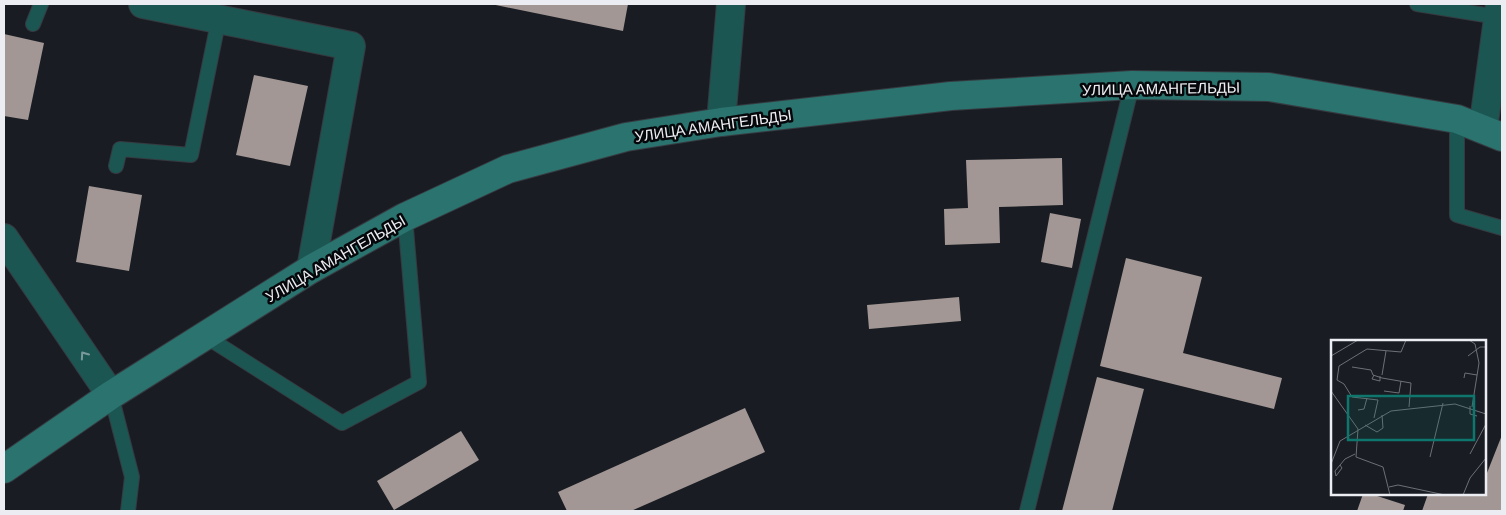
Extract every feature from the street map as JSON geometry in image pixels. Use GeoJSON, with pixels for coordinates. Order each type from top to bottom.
{"type":"FeatureCollection","features":[{"type":"Feature","properties":{"kind":"street"},"geometry":{"type":"LineString","coordinates":[[143,4],[351,46],[311,269]]}},
{"type":"Feature","properties":{"kind":"street"},"geometry":{"type":"LineString","coordinates":[[721,122],[731,4]]}},
{"type":"Feature","properties":{"kind":"street"},"geometry":{"type":"LineString","coordinates":[[1493,133],[1499,10]]}},
{"type":"Feature","properties":{"kind":"street","name":"УЛИЦА АМАНГЕЛЬДЫ"},"geometry":{"type":"LineString","coordinates":[[4,469],[111,395],[311,269],[405,217],[508,169],[626,137],[721,122],[950,96],[1132,85],[1269,87],[1457,119],[1493,133]]}},
{"type":"Feature","properties":{"kind":"street"},"geometry":{"type":"LineString","coordinates":[[4,238],[111,395]]}},
{"type":"Feature","properties":{"kind":"lane"},"geometry":{"type":"LineString","coordinates":[[33,24],[41,4]]}},
{"type":"Feature","properties":{"kind":"lane"},"geometry":{"type":"LineString","coordinates":[[1417,4],[1499,10]]}},
{"type":"Feature","properties":{"kind":"lane"},"geometry":{"type":"LineString","coordinates":[[116,166],[120,149],[192,155],[218,18]]}},
{"type":"Feature","properties":{"kind":"lane"},"geometry":{"type":"LineString","coordinates":[[1027,511],[1132,85]]}},
{"type":"Feature","properties":{"kind":"lane"},"geometry":{"type":"LineString","coordinates":[[1457,119],[1457,215],[1502,228]]}},
{"type":"Feature","properties":{"kind":"lane"},"geometry":{"type":"LineString","coordinates":[[205,336],[342,423],[419,382],[405,217]]}},
{"type":"Feature","properties":{"kind":"lane"},"geometry":{"type":"LineString","coordinates":[[111,395],[132,477],[128,511]]}},
{"type":"Feature","properties":{"kind":"building"},"geometry":{"type":"Polygon","coordinates":[[[491,4],[628,4],[623,31],[491,4]]]}},
{"type":"Feature","properties":{"kind":"building"},"geometry":{"type":"Polygon","coordinates":[[[4,34],[44,43],[28,120],[4,116],[4,34]]]}},
{"type":"Feature","properties":{"kind":"building"},"geometry":{"type":"Polygon","coordinates":[[[254,75],[308,86],[290,166],[236,155],[254,75]]]}},
{"type":"Feature","properties":{"kind":"building"},"geometry":{"type":"Polygon","coordinates":[[[1062,158],[1063,205],[999,207],[1000,243],[945,245],[944,209],[968,208],[966,160],[1062,158]]]}},
{"type":"Feature","properties":{"kind":"building"},"geometry":{"type":"Polygon","coordinates":[[[89,186],[142,195],[129,271],[76,262],[89,186]]]}},
{"type":"Feature","properties":{"kind":"building"},"geometry":{"type":"Polygon","coordinates":[[[1050,213],[1081,219],[1072,268],[1041,262],[1050,213]]]}},
{"type":"Feature","properties":{"kind":"building"},"geometry":{"type":"Polygon","coordinates":[[[1126,258],[1202,277],[1183,353],[1282,378],[1274,409],[1100,366],[1126,258]]]}},
{"type":"Feature","properties":{"kind":"building"},"geometry":{"type":"Polygon","coordinates":[[[959,297],[961,321],[869,329],[867,305],[959,297]]]}},
{"type":"Feature","properties":{"kind":"building"},"geometry":{"type":"Polygon","coordinates":[[[1097,377],[1144,389],[1112,511],[1062,511],[1097,377]]]}},
{"type":"Feature","properties":{"kind":"building"},"geometry":{"type":"Polygon","coordinates":[[[745,408],[765,452],[631,511],[567,511],[558,492],[745,408]]]}},
{"type":"Feature","properties":{"kind":"building"},"geometry":{"type":"Polygon","coordinates":[[[461,431],[479,460],[394,510],[377,481],[461,431]]]}},
{"type":"Feature","properties":{"kind":"building"},"geometry":{"type":"Polygon","coordinates":[[[1502,435],[1502,511],[1422,511],[1428,495],[1486,495],[1486,475],[1502,435]]]}},
{"type":"Feature","properties":{"kind":"building"},"geometry":{"type":"Polygon","coordinates":[[[1363,495],[1374,495],[1405,505],[1403,511],[1357,511],[1363,495]]]}}]}
